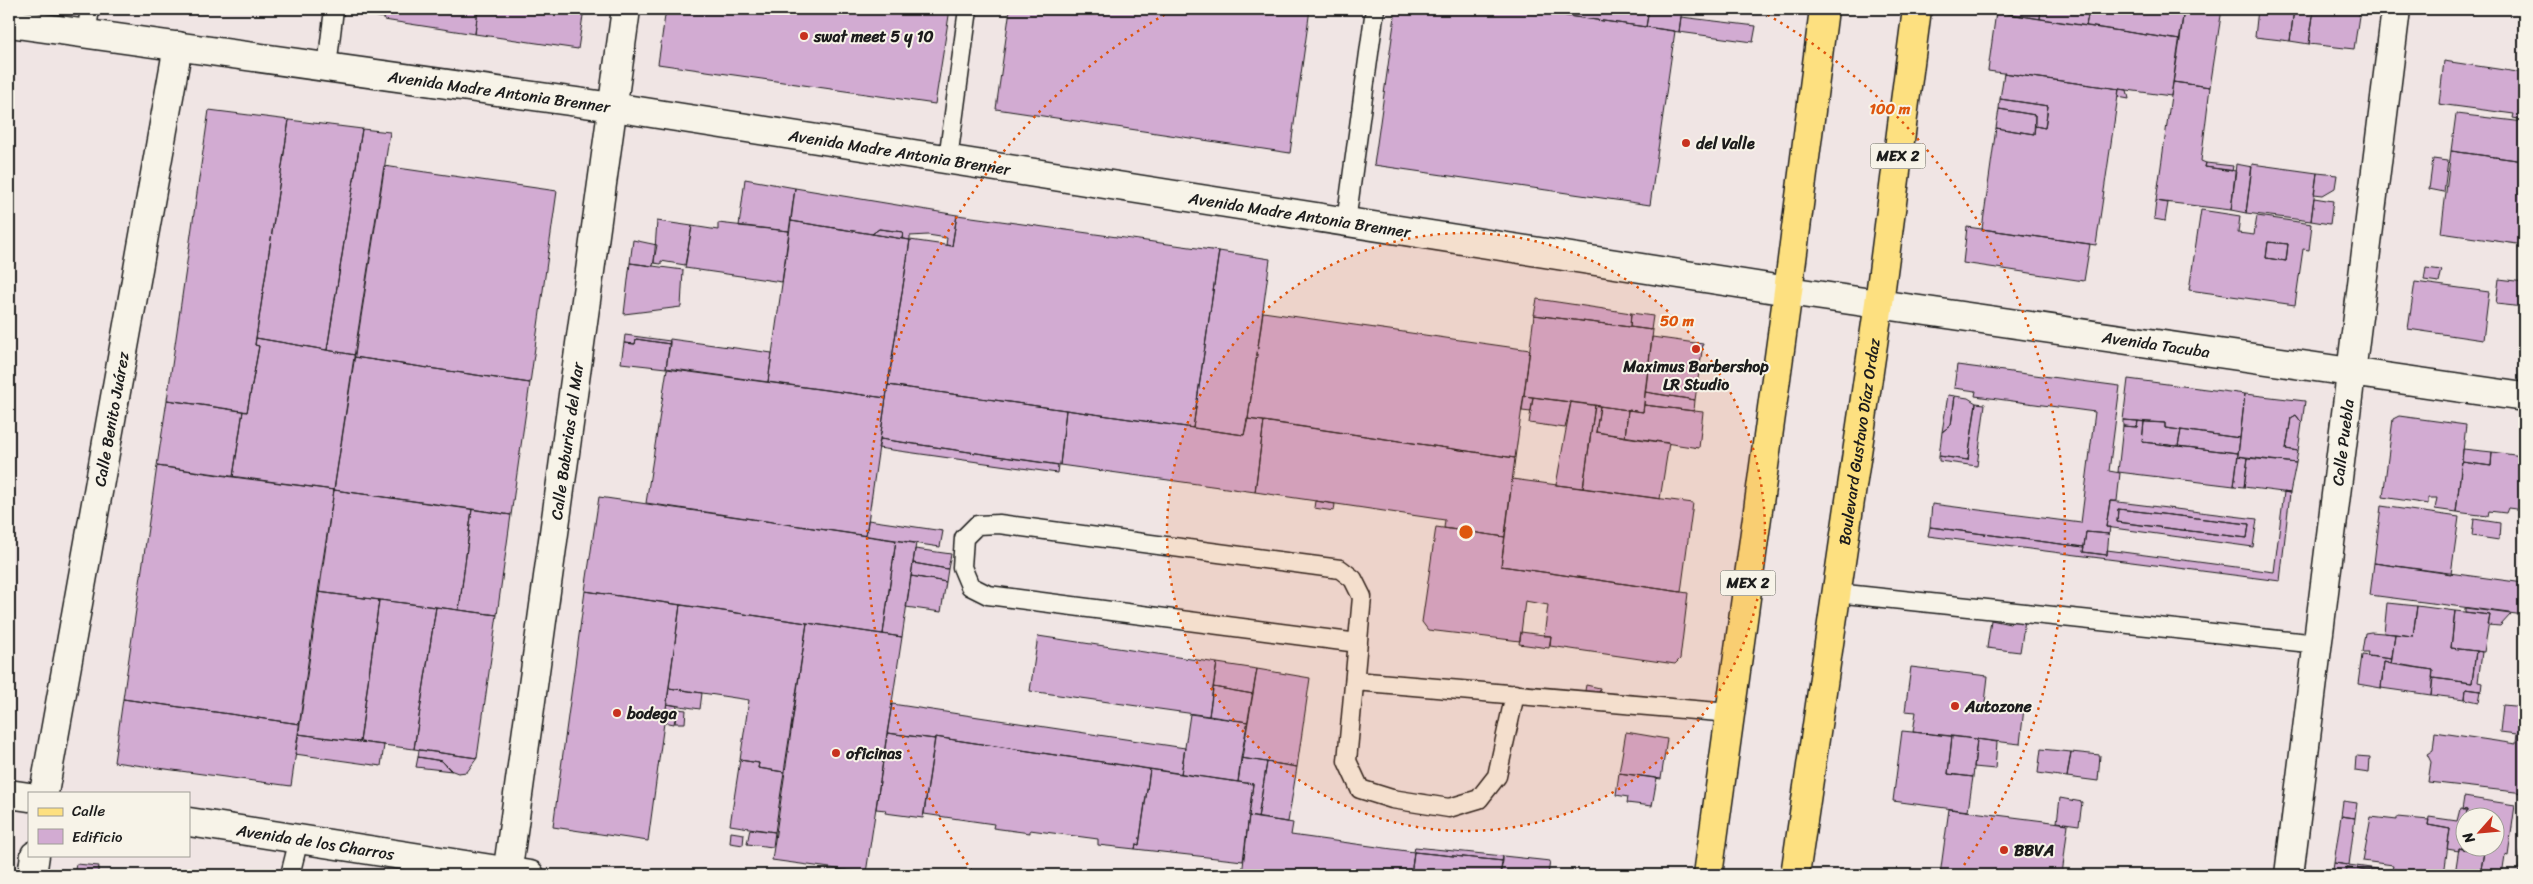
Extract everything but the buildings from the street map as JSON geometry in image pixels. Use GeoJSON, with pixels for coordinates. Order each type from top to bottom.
{"type":"FeatureCollection","features":[{"type":"Feature","properties":{"kind":"main road","name":"MEX 2"},"geometry":{"type":"LineString","coordinates":[[1708,875],[1788,291],[1824,9]]}},
{"type":"Feature","properties":{"kind":"main road","name":"Boulevard Gustavo Díaz Ordaz"},"geometry":{"type":"LineString","coordinates":[[1795,875],[1879,303],[1917,9]]}},
{"type":"Feature","properties":{"kind":"street","name":"Calle Baburias del Mar"},"geometry":{"type":"LineString","coordinates":[[515,874],[626,9]]}},
{"type":"Feature","properties":{"kind":"street","name":"Calle Puebla"},"geometry":{"type":"LineString","coordinates":[[2289,875],[2396,9]]}},
{"type":"Feature","properties":{"kind":"street","name":"Avenida Madre Antonia Brenner"},"geometry":{"type":"LineString","coordinates":[[9,23],[88,21],[178,46],[613,107],[1788,291]]}},
{"type":"Feature","properties":{"kind":"street","name":"Calle Benito Juárez"},"geometry":{"type":"LineString","coordinates":[[44,792],[178,46]]}},
{"type":"Feature","properties":{"kind":"street","name":"Avenida Tacuba"},"geometry":{"type":"LineString","coordinates":[[1788,291],[2524,397]]}},
{"type":"Feature","properties":{"kind":"street"},"geometry":{"type":"LineString","coordinates":[[9,794],[28,797]]}},
{"type":"Feature","properties":{"kind":"street","name":"Avenida de los Charros"},"geometry":{"type":"LineString","coordinates":[[190,822],[515,874]]}},
{"type":"Feature","properties":{"kind":"street"},"geometry":{"type":"LineString","coordinates":[[32,875],[35,856]]}},
{"type":"Feature","properties":{"kind":"lane"},"geometry":{"type":"LineString","coordinates":[[327,67],[334,9]]}},
{"type":"Feature","properties":{"kind":"lane"},"geometry":{"type":"LineString","coordinates":[[948,159],[968,9]]}},
{"type":"Feature","properties":{"kind":"lane"},"geometry":{"type":"LineString","coordinates":[[1346,222],[1375,9]]}},
{"type":"Feature","properties":{"kind":"lane"},"geometry":{"type":"LineString","coordinates":[[1358,643],[988,595],[970,586],[967,580],[962,567],[964,538],[977,525],[1000,524],[1340,570],[1353,579],[1362,597],[1355,682],[1347,761],[1360,790],[1392,799],[1449,808],[1479,800],[1497,776],[1515,694]]}},
{"type":"Feature","properties":{"kind":"lane"},"geometry":{"type":"LineString","coordinates":[[1836,593],[2318,644]]}},
{"type":"Feature","properties":{"kind":"lane"},"geometry":{"type":"LineString","coordinates":[[1355,682],[1730,713]]}},
{"type":"Feature","properties":{"kind":"lane"},"geometry":{"type":"LineString","coordinates":[[290,875],[299,839]]}},
{"type":"Feature","properties":{"kind":"place","name":"swat meet 5 y 10"},"geometry":{"type":"Point","coordinates":[804,36]}},
{"type":"Feature","properties":{"kind":"place","name":"del Valle"},"geometry":{"type":"Point","coordinates":[1686,143]}},
{"type":"Feature","properties":{"kind":"place","name":"Maximus Barbershop LR Studio"},"geometry":{"type":"Point","coordinates":[1696,349]}},
{"type":"Feature","properties":{"kind":"place","name":"Autozone"},"geometry":{"type":"Point","coordinates":[1955,706]}},
{"type":"Feature","properties":{"kind":"place","name":"bodega"},"geometry":{"type":"Point","coordinates":[617,713]}},
{"type":"Feature","properties":{"kind":"place","name":"oficinas"},"geometry":{"type":"Point","coordinates":[836,753]}},
{"type":"Feature","properties":{"kind":"place","name":"BBVA"},"geometry":{"type":"Point","coordinates":[2004,850]}}]}
